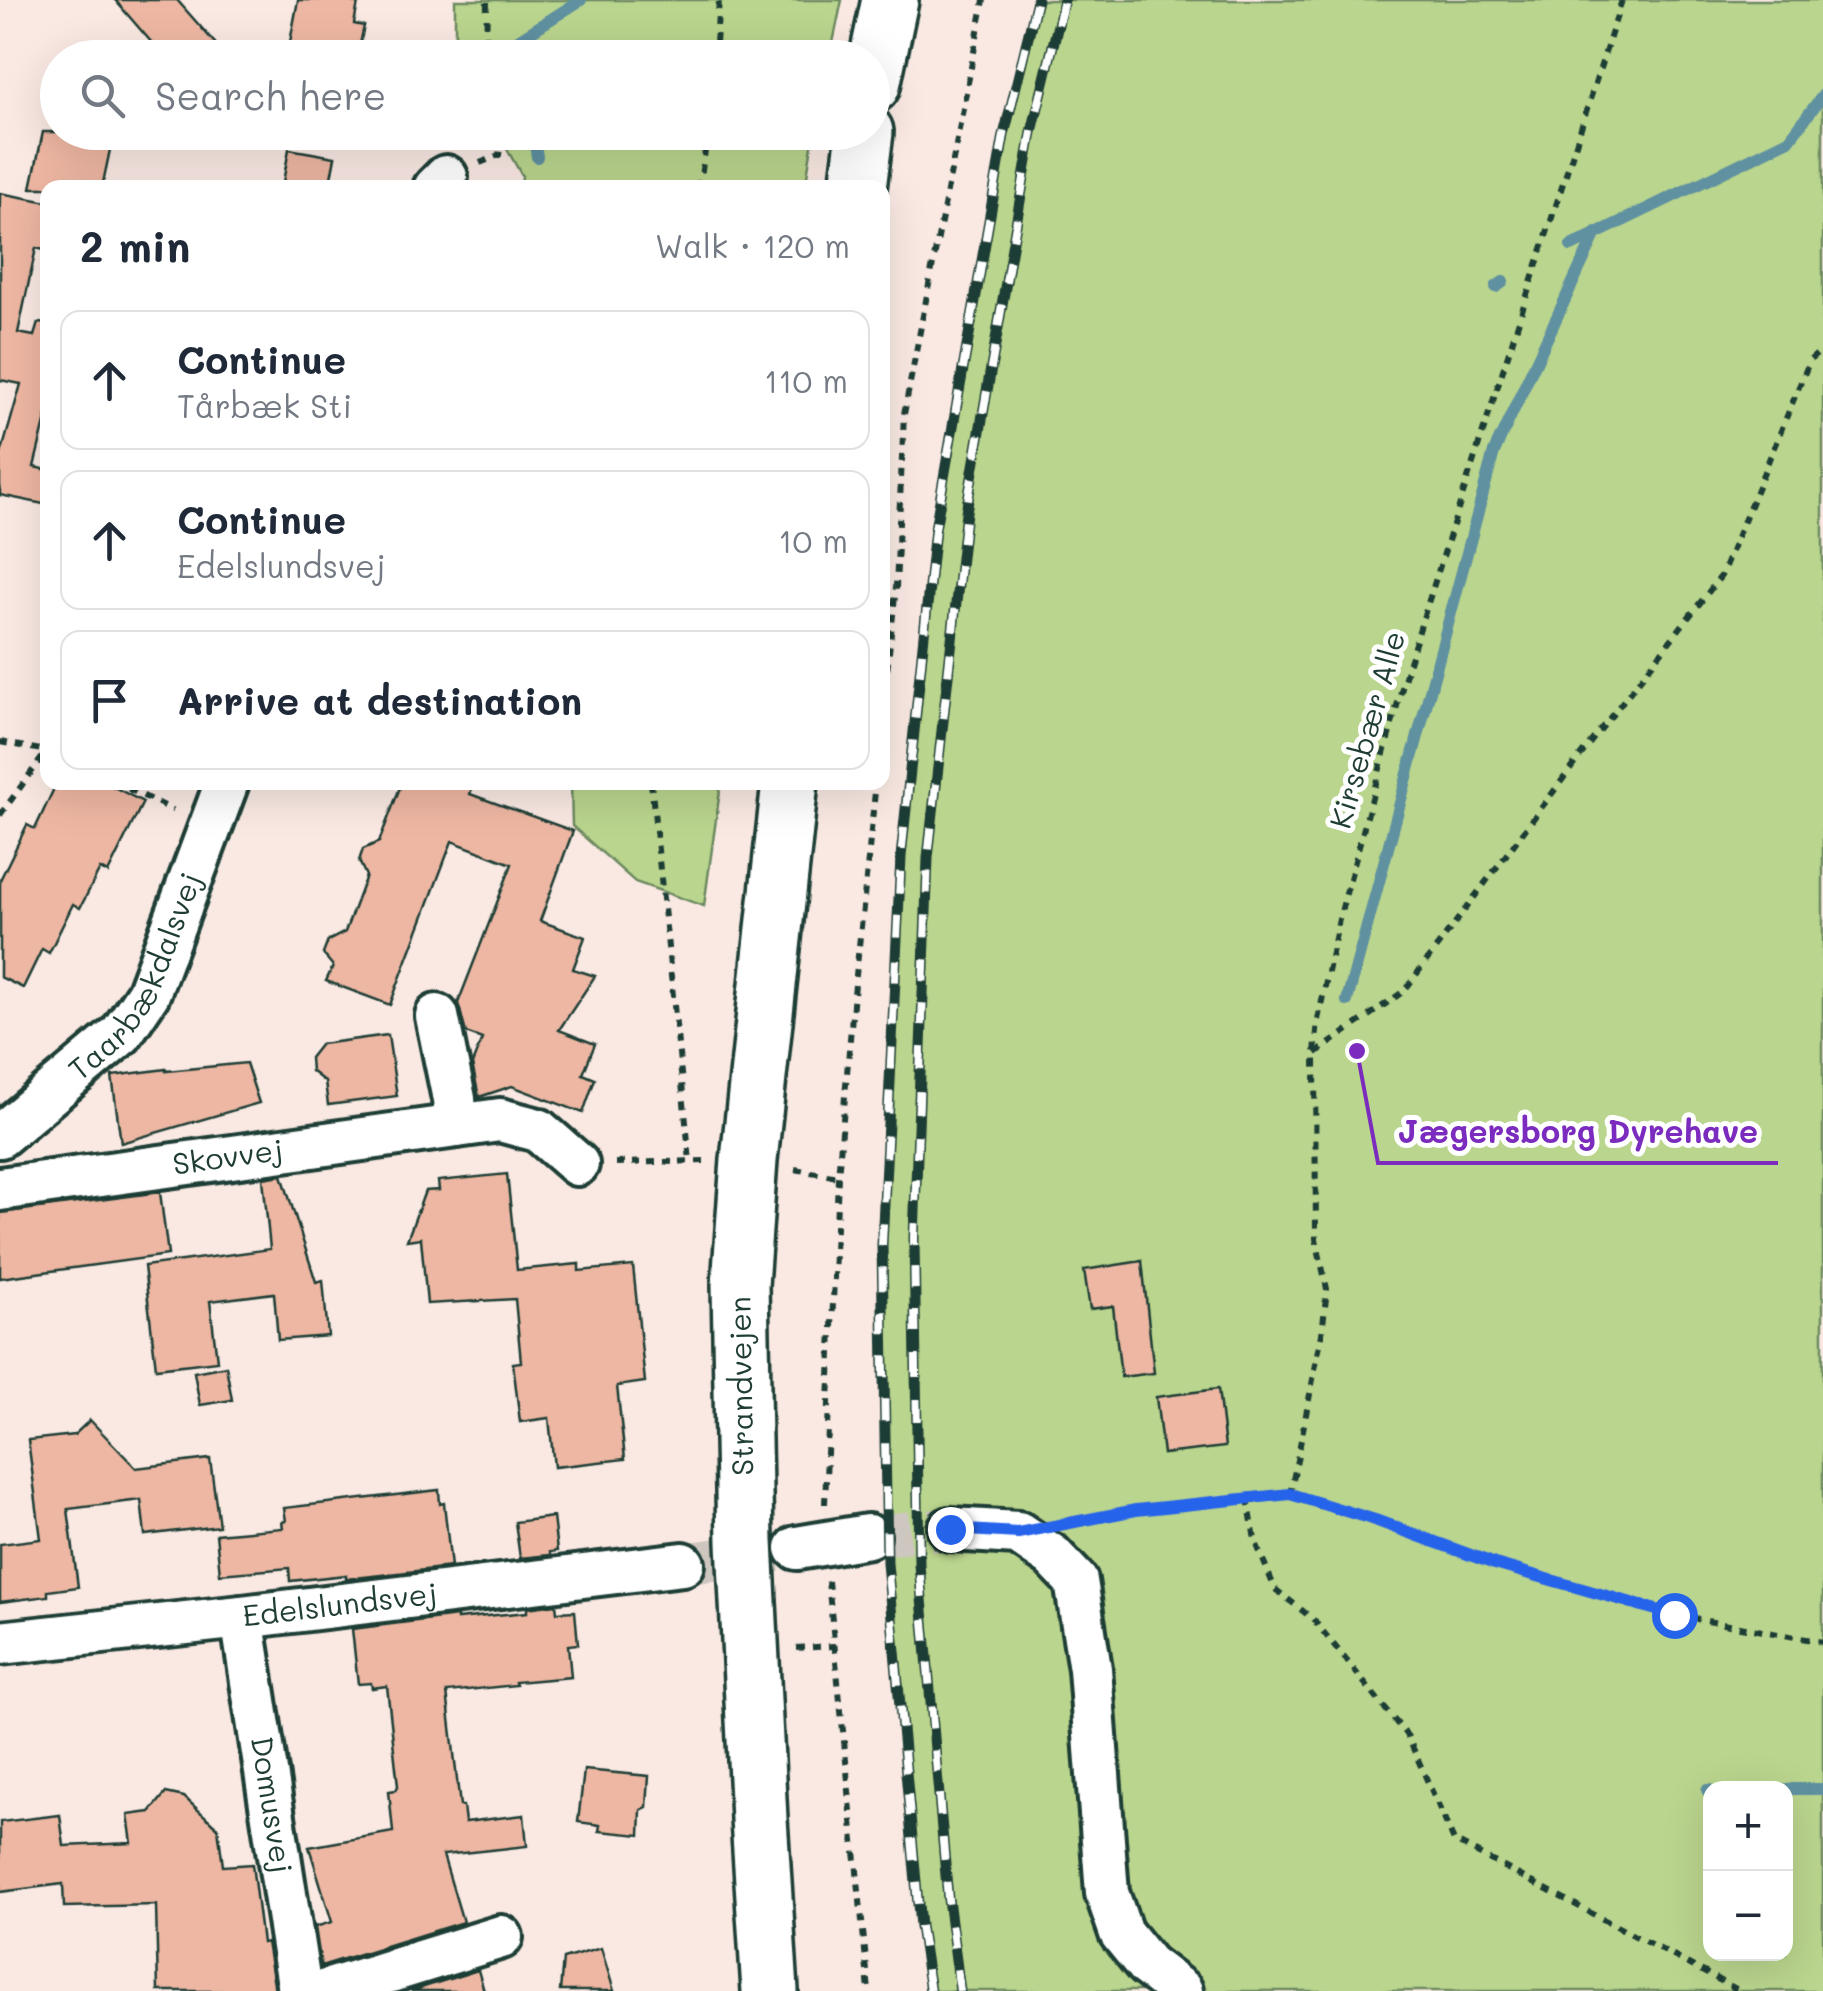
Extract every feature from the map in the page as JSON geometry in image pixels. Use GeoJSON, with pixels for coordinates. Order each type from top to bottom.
{"type":"FeatureCollection","features":[{"type":"Feature","properties":{"kind":"main road"},"geometry":{"type":"LineString","coordinates":[[882,40],[890,0]]}},
{"type":"Feature","properties":{"kind":"main road"},"geometry":{"type":"LineString","coordinates":[[859,180],[863,150]]}},
{"type":"Feature","properties":{"kind":"main road","name":"Strandvejen"},"geometry":{"type":"LineString","coordinates":[[770,1991],[745,1542],[740,1285],[749,1160],[789,790]]}},
{"type":"Feature","properties":{"kind":"street","name":"Taarbækdalsvej"},"geometry":{"type":"LineString","coordinates":[[0,1136],[122,1034],[148,994],[223,790]]}},
{"type":"Feature","properties":{"kind":"street"},"geometry":{"type":"LineString","coordinates":[[437,1016],[456,1126]]}},
{"type":"Feature","properties":{"kind":"street","name":"Skovvej"},"geometry":{"type":"LineString","coordinates":[[0,1189],[500,1120],[538,1130],[578,1164]]}},
{"type":"Feature","properties":{"kind":"street"},"geometry":{"type":"LineString","coordinates":[[950,1529],[1018,1533],[1052,1556],[1076,1581],[1090,1668],[1107,1893],[1121,1933],[1147,1964],[1181,1991]]}},
{"type":"Feature","properties":{"kind":"street"},"geometry":{"type":"LineString","coordinates":[[797,1548],[868,1536]]}},
{"type":"Feature","properties":{"kind":"street","name":"Edelslundsvej"},"geometry":{"type":"LineString","coordinates":[[0,1643],[683,1564]]}},
{"type":"Feature","properties":{"kind":"street","name":"Domusvej"},"geometry":{"type":"LineString","coordinates":[[242,1617],[300,1991]]}},
{"type":"Feature","properties":{"kind":"street"},"geometry":{"type":"LineString","coordinates":[[326,1991],[500,1937]]}},
{"type":"Feature","properties":{"kind":"path"},"geometry":{"type":"LineString","coordinates":[[486,40],[487,0]]}},
{"type":"Feature","properties":{"kind":"path"},"geometry":{"type":"LineString","coordinates":[[716,40],[719,0]]}},
{"type":"Feature","properties":{"kind":"path"},"geometry":{"type":"LineString","coordinates":[[890,642],[904,414],[984,0]]}},
{"type":"Feature","properties":{"kind":"path","name":"Kirsebær Alle"},"geometry":{"type":"LineString","coordinates":[[1290,1494],[1322,1334],[1326,1289],[1316,1239],[1315,1053],[1338,920],[1409,662],[1622,0]]}},
{"type":"Feature","properties":{"kind":"path"},"geometry":{"type":"LineString","coordinates":[[700,180],[705,150]]}},
{"type":"Feature","properties":{"kind":"path"},"geometry":{"type":"LineString","coordinates":[[1315,1053],[1404,991],[1720,576],[1810,360],[1823,349]]}},
{"type":"Feature","properties":{"kind":"path"},"geometry":{"type":"LineString","coordinates":[[0,742],[40,750]]}},
{"type":"Feature","properties":{"kind":"path"},"geometry":{"type":"LineString","coordinates":[[0,815],[40,761]]}},
{"type":"Feature","properties":{"kind":"path"},"geometry":{"type":"LineString","coordinates":[[131,790],[210,827]]}},
{"type":"Feature","properties":{"kind":"path"},"geometry":{"type":"LineString","coordinates":[[653,790],[690,1161]]}},
{"type":"Feature","properties":{"kind":"path"},"geometry":{"type":"LineString","coordinates":[[826,1441],[838,1177],[875,790]]}},
{"type":"Feature","properties":{"kind":"path"},"geometry":{"type":"LineString","coordinates":[[1018,1533],[1136,1510],[1290,1494],[1495,1564],[1674,1615],[1823,1642]]}},
{"type":"Feature","properties":{"kind":"path"},"geometry":{"type":"LineString","coordinates":[[1248,1498],[1255,1540],[1274,1589],[1313,1620],[1408,1738],[1454,1841],[1740,1991]]}},
{"type":"Feature","properties":{"kind":"path"},"geometry":{"type":"LineString","coordinates":[[834,1646],[869,1991]]}},
{"type":"Feature","properties":{"kind":"green space"},"geometry":{"type":"Polygon","coordinates":[[[455,0],[842,0],[834,40],[455,40],[455,0]]]}},
{"type":"Feature","properties":{"kind":"green space"},"geometry":{"type":"Polygon","coordinates":[[[1037,0],[1823,0],[1823,1991],[930,1991],[920,1926],[887,1563],[882,1245],[901,857],[935,529],[1004,135],[1037,0]]]}},
{"type":"Feature","properties":{"kind":"green space"},"geometry":{"type":"Polygon","coordinates":[[[507,150],[811,150],[806,180],[522,180],[507,150]]]}},
{"type":"Feature","properties":{"kind":"green space"},"geometry":{"type":"Polygon","coordinates":[[[571,790],[720,790],[704,906],[635,882],[572,826],[571,790]]]}},
{"type":"Feature","properties":{"kind":"building"},"geometry":{"type":"Polygon","coordinates":[[[115,0],[177,0],[212,40],[149,40],[115,0]]]}},
{"type":"Feature","properties":{"kind":"building"},"geometry":{"type":"Polygon","coordinates":[[[298,0],[358,3],[354,24],[364,26],[361,40],[290,40],[298,0]]]}},
{"type":"Feature","properties":{"kind":"building"},"geometry":{"type":"Polygon","coordinates":[[[40,146],[40,150],[110,150],[104,180],[40,180],[40,188],[31,188],[40,146]]]}},
{"type":"Feature","properties":{"kind":"building"},"geometry":{"type":"Polygon","coordinates":[[[289,150],[335,157],[331,180],[283,180],[289,150]]]}},
{"type":"Feature","properties":{"kind":"building"},"geometry":{"type":"Polygon","coordinates":[[[0,193],[40,200],[40,249],[36,248],[18,333],[34,336],[40,323],[40,443],[34,467],[40,468],[40,503],[0,495],[0,458],[21,384],[0,380],[0,193]]]}},
{"type":"Feature","properties":{"kind":"building"},"geometry":{"type":"Polygon","coordinates":[[[53,790],[120,790],[143,802],[108,873],[100,869],[80,908],[73,904],[49,953],[42,949],[23,988],[0,977],[0,880],[27,825],[35,829],[53,790]]]}},
{"type":"Feature","properties":{"kind":"building"},"geometry":{"type":"Polygon","coordinates":[[[399,790],[471,790],[470,794],[573,831],[540,921],[585,937],[573,969],[595,976],[559,1030],[595,1044],[583,1074],[595,1079],[583,1113],[512,1086],[479,1097],[472,1064],[482,1039],[466,1033],[458,1003],[512,864],[452,841],[390,1005],[326,981],[333,966],[323,954],[328,941],[345,932],[366,876],[359,861],[363,849],[379,842],[399,790]]]}},
{"type":"Feature","properties":{"kind":"building"},"geometry":{"type":"Polygon","coordinates":[[[388,1035],[397,1096],[328,1105],[325,1082],[311,1071],[310,1058],[321,1044],[388,1035]]]}},
{"type":"Feature","properties":{"kind":"building"},"geometry":{"type":"Polygon","coordinates":[[[246,1063],[259,1103],[121,1143],[112,1076],[246,1063]]]}},
{"type":"Feature","properties":{"kind":"building"},"geometry":{"type":"Polygon","coordinates":[[[507,1174],[517,1270],[579,1264],[579,1271],[633,1266],[645,1382],[617,1386],[625,1459],[554,1467],[549,1418],[520,1422],[513,1363],[521,1362],[515,1299],[427,1304],[421,1238],[407,1240],[425,1191],[439,1190],[438,1181],[507,1174]]]}},
{"type":"Feature","properties":{"kind":"building"},"geometry":{"type":"Polygon","coordinates":[[[282,1175],[316,1282],[323,1280],[328,1336],[278,1340],[274,1293],[210,1301],[217,1361],[156,1368],[144,1266],[270,1249],[263,1178],[282,1175]]]}},
{"type":"Feature","properties":{"kind":"building"},"geometry":{"type":"Polygon","coordinates":[[[160,1192],[168,1255],[0,1278],[0,1213],[160,1192]]]}},
{"type":"Feature","properties":{"kind":"building"},"geometry":{"type":"Polygon","coordinates":[[[1142,1261],[1154,1373],[1121,1377],[1113,1306],[1090,1309],[1084,1270],[1142,1261]]]}},
{"type":"Feature","properties":{"kind":"building"},"geometry":{"type":"Polygon","coordinates":[[[226,1366],[232,1400],[200,1405],[194,1372],[226,1366]]]}},
{"type":"Feature","properties":{"kind":"building"},"geometry":{"type":"Polygon","coordinates":[[[1218,1389],[1225,1447],[1163,1454],[1156,1397],[1218,1389]]]}},
{"type":"Feature","properties":{"kind":"building"},"geometry":{"type":"Polygon","coordinates":[[[90,1420],[136,1468],[210,1459],[219,1526],[145,1535],[141,1500],[68,1509],[78,1587],[48,1591],[48,1596],[0,1602],[0,1544],[41,1539],[28,1440],[74,1435],[90,1420]]]}},
{"type":"Feature","properties":{"kind":"building"},"geometry":{"type":"Polygon","coordinates":[[[439,1490],[451,1567],[290,1581],[289,1568],[220,1574],[216,1534],[283,1528],[284,1508],[439,1490]]]}},
{"type":"Feature","properties":{"kind":"building"},"geometry":{"type":"Polygon","coordinates":[[[553,1517],[557,1551],[520,1558],[515,1522],[553,1517]]]}},
{"type":"Feature","properties":{"kind":"building"},"geometry":{"type":"Polygon","coordinates":[[[556,1604],[557,1612],[575,1611],[578,1644],[568,1645],[571,1677],[447,1692],[465,1822],[524,1815],[527,1846],[443,1855],[463,1922],[321,1966],[315,1927],[332,1922],[309,1847],[393,1832],[389,1791],[398,1786],[387,1686],[372,1688],[371,1683],[358,1684],[352,1629],[527,1612],[527,1608],[556,1604]]]}},
{"type":"Feature","properties":{"kind":"building"},"geometry":{"type":"Polygon","coordinates":[[[584,1770],[649,1776],[640,1835],[599,1831],[600,1825],[578,1822],[584,1770]]]}},
{"type":"Feature","properties":{"kind":"building"},"geometry":{"type":"Polygon","coordinates":[[[166,1793],[184,1797],[218,1828],[223,1866],[252,1864],[262,1943],[267,1942],[275,1991],[158,1991],[156,1905],[64,1907],[63,1884],[0,1892],[0,1822],[60,1815],[64,1846],[132,1843],[128,1815],[150,1812],[166,1793]]]}},
{"type":"Feature","properties":{"kind":"building"},"geometry":{"type":"Polygon","coordinates":[[[601,1948],[614,1991],[560,1991],[563,1959],[601,1948]]]}},
{"type":"Feature","properties":{"kind":"building"},"geometry":{"type":"Polygon","coordinates":[[[478,1970],[484,1991],[411,1991],[478,1970]]]}},
{"type":"Feature","properties":{"kind":"waterway"},"geometry":{"type":"LineString","coordinates":[[518,40],[581,0]]}},
{"type":"Feature","properties":{"kind":"waterway"},"geometry":{"type":"LineString","coordinates":[[1571,246],[1789,140],[1823,95]]}},
{"type":"Feature","properties":{"kind":"waterway"},"geometry":{"type":"LineString","coordinates":[[536,150],[537,157]]}},
{"type":"Feature","properties":{"kind":"waterway"},"geometry":{"type":"LineString","coordinates":[[1347,1001],[1494,452],[1596,233]]}},
{"type":"Feature","properties":{"kind":"waterway"},"geometry":{"type":"LineString","coordinates":[[1496,287],[1503,282]]}},
{"type":"Feature","properties":{"kind":"waterway"},"geometry":{"type":"LineString","coordinates":[[1793,1789],[1823,1789]]}},
{"type":"Feature","properties":{"kind":"tunnel"},"geometry":{"type":"LineString","coordinates":[[868,1536],[950,1529]]}},
{"type":"Feature","properties":{"kind":"tunnel"},"geometry":{"type":"LineString","coordinates":[[683,1564],[777,1551]]}},
{"type":"Feature","properties":{"kind":"railway"},"geometry":{"type":"LineString","coordinates":[[930,1991],[920,1926],[887,1563],[882,1245],[901,857],[935,529],[1004,135],[1037,0]]}},
{"type":"Feature","properties":{"kind":"railway"},"geometry":{"type":"LineString","coordinates":[[960,1991],[948,1899],[919,1564],[914,1238],[928,858],[966,512],[1032,132],[1064,0]]}},
{"type":"Feature","properties":{"kind":"place","name":"Jægersborg Dyrehave"},"geometry":{"type":"Point","coordinates":[1357,1051]}},
{"type":"Feature","properties":{"kind":"route"},"geometry":{"type":"LineString","coordinates":[[950,1529],[1018,1533],[1136,1510],[1290,1494],[1495,1564],[1674,1615]]}}]}
